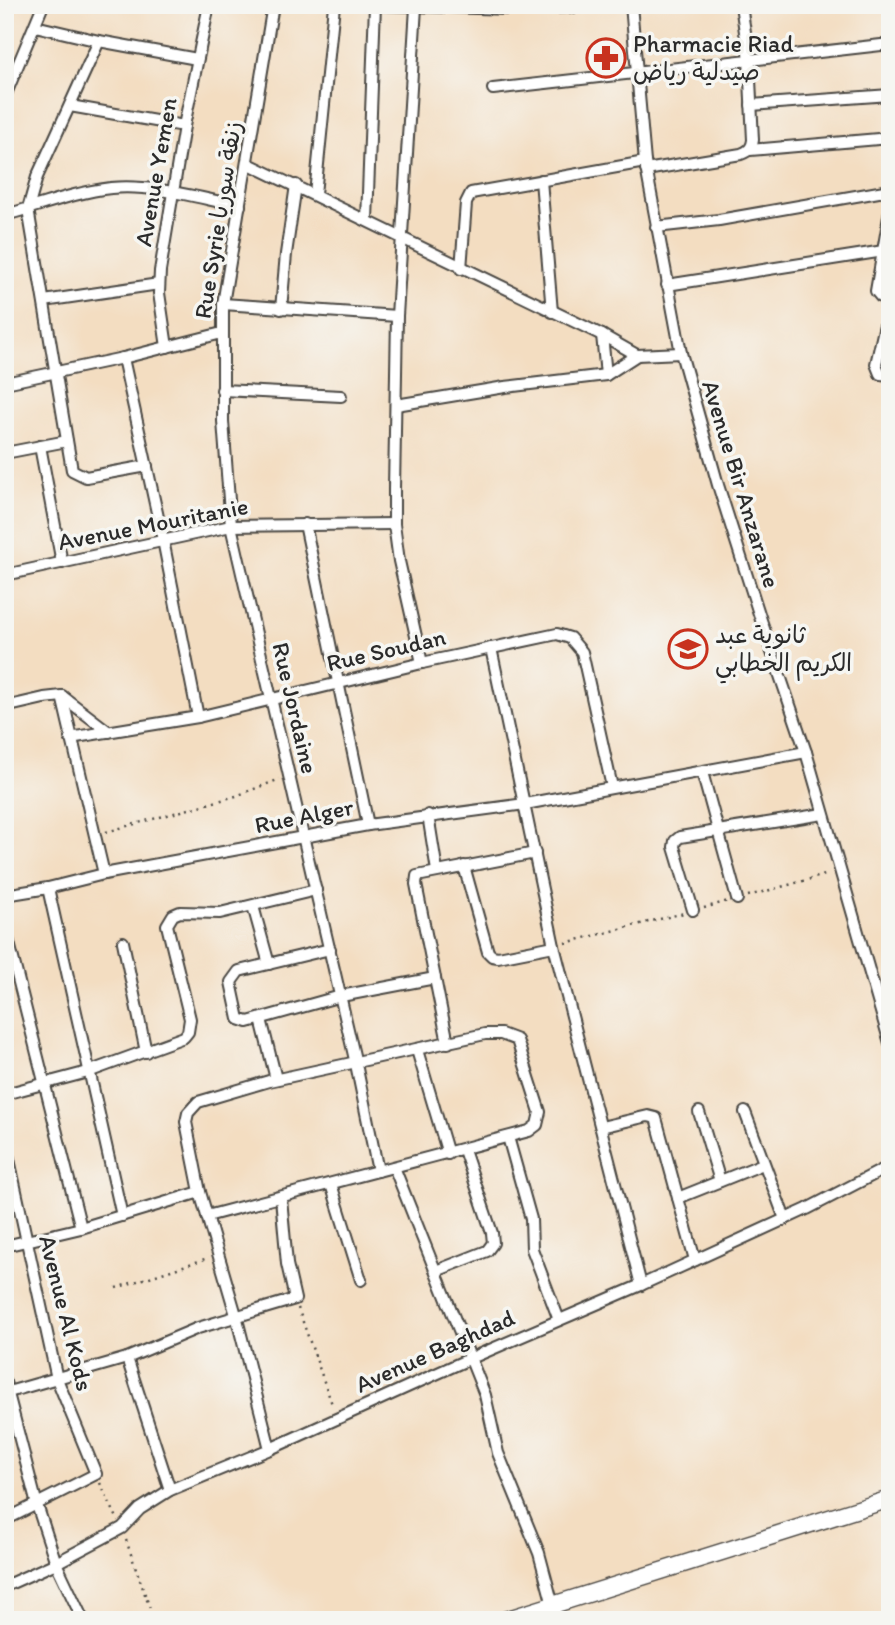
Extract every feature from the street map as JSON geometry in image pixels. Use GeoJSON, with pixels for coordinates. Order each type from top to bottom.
{"type":"FeatureCollection","features":[{"type":"Feature","properties":{"kind":"main road"},"geometry":{"type":"LineString","coordinates":[[505,1620],[556,1612],[890,1499]]}},
{"type":"Feature","properties":{"kind":"street"},"geometry":{"type":"LineString","coordinates":[[5,96],[43,5]]}},
{"type":"Feature","properties":{"kind":"street","name":"Avenue Yemen"},"geometry":{"type":"LineString","coordinates":[[167,347],[159,284],[184,126],[209,5]]}},
{"type":"Feature","properties":{"kind":"street","name":"Rue Syrie زنقة سوريا"},"geometry":{"type":"LineString","coordinates":[[231,526],[222,390],[223,304],[273,5]]}},
{"type":"Feature","properties":{"kind":"street"},"geometry":{"type":"LineString","coordinates":[[315,194],[334,5]]}},
{"type":"Feature","properties":{"kind":"street"},"geometry":{"type":"LineString","coordinates":[[367,220],[377,5],[510,9],[632,6]]}},
{"type":"Feature","properties":{"kind":"street"},"geometry":{"type":"LineString","coordinates":[[741,5],[749,59],[753,140],[750,150]]}},
{"type":"Feature","properties":{"kind":"street","name":"Avenue Bir Anzarane"},"geometry":{"type":"LineString","coordinates":[[632,6],[645,166],[681,353],[718,485],[806,752],[890,1043]]}},
{"type":"Feature","properties":{"kind":"street"},"geometry":{"type":"LineString","coordinates":[[416,7],[397,316],[394,524],[422,663]]}},
{"type":"Feature","properties":{"kind":"street"},"geometry":{"type":"LineString","coordinates":[[35,26],[197,59]]}},
{"type":"Feature","properties":{"kind":"street"},"geometry":{"type":"LineString","coordinates":[[99,41],[37,177],[28,209],[72,470],[81,476],[147,466]]}},
{"type":"Feature","properties":{"kind":"street"},"geometry":{"type":"LineString","coordinates":[[493,89],[890,44]]}},
{"type":"Feature","properties":{"kind":"street"},"geometry":{"type":"LineString","coordinates":[[751,106],[890,95]]}},
{"type":"Feature","properties":{"kind":"street"},"geometry":{"type":"LineString","coordinates":[[70,106],[184,126]]}},
{"type":"Feature","properties":{"kind":"street"},"geometry":{"type":"LineString","coordinates":[[461,269],[466,203],[471,193],[541,180],[741,154],[750,150],[890,138]]}},
{"type":"Feature","properties":{"kind":"street"},"geometry":{"type":"LineString","coordinates":[[247,163],[602,335],[637,355]]}},
{"type":"Feature","properties":{"kind":"street"},"geometry":{"type":"LineString","coordinates":[[541,180],[552,312]]}},
{"type":"Feature","properties":{"kind":"street"},"geometry":{"type":"LineString","coordinates":[[281,309],[296,185]]}},
{"type":"Feature","properties":{"kind":"street"},"geometry":{"type":"LineString","coordinates":[[5,215],[111,188],[173,192],[240,206]]}},
{"type":"Feature","properties":{"kind":"street"},"geometry":{"type":"LineString","coordinates":[[656,227],[719,220],[890,190]]}},
{"type":"Feature","properties":{"kind":"street"},"geometry":{"type":"LineString","coordinates":[[890,211],[876,290],[881,297],[890,296]]}},
{"type":"Feature","properties":{"kind":"street"},"geometry":{"type":"LineString","coordinates":[[667,285],[885,251]]}},
{"type":"Feature","properties":{"kind":"street"},"geometry":{"type":"LineString","coordinates":[[44,300],[159,284]]}},
{"type":"Feature","properties":{"kind":"street"},"geometry":{"type":"LineString","coordinates":[[890,303],[876,364],[880,374],[890,375]]}},
{"type":"Feature","properties":{"kind":"street"},"geometry":{"type":"LineString","coordinates":[[223,304],[397,316]]}},
{"type":"Feature","properties":{"kind":"street"},"geometry":{"type":"LineString","coordinates":[[5,383],[124,358],[222,333]]}},
{"type":"Feature","properties":{"kind":"street"},"geometry":{"type":"LineString","coordinates":[[602,335],[606,375]]}},
{"type":"Feature","properties":{"kind":"street"},"geometry":{"type":"LineString","coordinates":[[396,405],[505,387],[606,375],[637,355],[681,353]]}},
{"type":"Feature","properties":{"kind":"street"},"geometry":{"type":"LineString","coordinates":[[124,358],[198,718]]}},
{"type":"Feature","properties":{"kind":"street"},"geometry":{"type":"LineString","coordinates":[[222,390],[341,396]]}},
{"type":"Feature","properties":{"kind":"street"},"geometry":{"type":"LineString","coordinates":[[5,453],[67,441]]}},
{"type":"Feature","properties":{"kind":"street"},"geometry":{"type":"LineString","coordinates":[[40,446],[62,562]]}},
{"type":"Feature","properties":{"kind":"street"},"geometry":{"type":"LineString","coordinates":[[305,524],[368,825]]}},
{"type":"Feature","properties":{"kind":"street","name":"Avenue Mouritanie"},"geometry":{"type":"LineString","coordinates":[[5,575],[231,526],[394,524]]}},
{"type":"Feature","properties":{"kind":"street","name":"Rue Jordaine"},"geometry":{"type":"LineString","coordinates":[[231,526],[341,996],[378,1171]]}},
{"type":"Feature","properties":{"kind":"street","name":"Rue Soudan"},"geometry":{"type":"LineString","coordinates":[[70,738],[198,718],[422,663],[557,634],[570,638],[582,652],[612,787]]}},
{"type":"Feature","properties":{"kind":"street"},"geometry":{"type":"LineString","coordinates":[[491,648],[554,946],[641,1285]]}},
{"type":"Feature","properties":{"kind":"street"},"geometry":{"type":"LineString","coordinates":[[62,696],[104,874]]}},
{"type":"Feature","properties":{"kind":"street"},"geometry":{"type":"LineString","coordinates":[[5,707],[62,696],[109,732]]}},
{"type":"Feature","properties":{"kind":"street","name":"Rue Alger"},"geometry":{"type":"LineString","coordinates":[[5,895],[368,825],[525,804],[806,752]]}},
{"type":"Feature","properties":{"kind":"street"},"geometry":{"type":"LineString","coordinates":[[702,772],[737,899]]}},
{"type":"Feature","properties":{"kind":"street"},"geometry":{"type":"LineString","coordinates":[[693,911],[674,847],[675,841],[680,837],[823,814]]}},
{"type":"Feature","properties":{"kind":"street"},"geometry":{"type":"LineString","coordinates":[[428,815],[438,871]]}},
{"type":"Feature","properties":{"kind":"street"},"geometry":{"type":"LineString","coordinates":[[448,1043],[416,884],[417,876],[535,853]]}},
{"type":"Feature","properties":{"kind":"street"},"geometry":{"type":"LineString","coordinates":[[464,866],[488,952],[492,956],[554,946]]}},
{"type":"Feature","properties":{"kind":"street"},"geometry":{"type":"LineString","coordinates":[[48,888],[122,1216]]}},
{"type":"Feature","properties":{"kind":"street"},"geometry":{"type":"LineString","coordinates":[[5,1094],[88,1072],[184,1037],[190,1026],[189,1012],[167,925],[169,920],[180,912],[204,914],[253,906],[316,890]]}},
{"type":"Feature","properties":{"kind":"street"},"geometry":{"type":"LineString","coordinates":[[253,906],[269,964]]}},
{"type":"Feature","properties":{"kind":"street"},"geometry":{"type":"LineString","coordinates":[[5,927],[80,1228]]}},
{"type":"Feature","properties":{"kind":"street"},"geometry":{"type":"LineString","coordinates":[[123,942],[146,1052]]}},
{"type":"Feature","properties":{"kind":"street"},"geometry":{"type":"LineString","coordinates":[[330,949],[239,971],[231,982],[239,1019],[248,1022],[341,996],[435,978]]}},
{"type":"Feature","properties":{"kind":"street"},"geometry":{"type":"LineString","coordinates":[[261,1019],[276,1079]]}},
{"type":"Feature","properties":{"kind":"street"},"geometry":{"type":"LineString","coordinates":[[207,1216],[529,1131],[537,1125],[540,1112],[517,1040],[510,1036],[491,1034],[276,1079],[198,1102],[187,1113],[186,1122],[200,1192],[218,1255],[236,1315],[270,1448]]}},
{"type":"Feature","properties":{"kind":"street"},"geometry":{"type":"LineString","coordinates":[[416,1050],[448,1154]]}},
{"type":"Feature","properties":{"kind":"street"},"geometry":{"type":"LineString","coordinates":[[699,1112],[720,1181]]}},
{"type":"Feature","properties":{"kind":"street"},"geometry":{"type":"LineString","coordinates":[[745,1112],[785,1219]]}},
{"type":"Feature","properties":{"kind":"street"},"geometry":{"type":"LineString","coordinates":[[601,1127],[648,1116],[656,1118],[695,1260]]}},
{"type":"Feature","properties":{"kind":"street"},"geometry":{"type":"LineString","coordinates":[[508,1138],[531,1219],[531,1250],[559,1320]]}},
{"type":"Feature","properties":{"kind":"street","name":"Avenue Al Kods"},"geometry":{"type":"LineString","coordinates":[[5,1141],[57,1379],[96,1474]]}},
{"type":"Feature","properties":{"kind":"street"},"geometry":{"type":"LineString","coordinates":[[436,1271],[487,1251],[494,1243],[464,1150]]}},
{"type":"Feature","properties":{"kind":"street"},"geometry":{"type":"LineString","coordinates":[[678,1198],[763,1164]]}},
{"type":"Feature","properties":{"kind":"street","name":"Avenue Baghdad"},"geometry":{"type":"LineString","coordinates":[[5,1586],[122,1528],[140,1510],[170,1490],[641,1285],[785,1219],[890,1166]]}},
{"type":"Feature","properties":{"kind":"street"},"geometry":{"type":"LineString","coordinates":[[394,1167],[485,1395],[498,1453],[539,1553],[556,1612]]}},
{"type":"Feature","properties":{"kind":"street"},"geometry":{"type":"LineString","coordinates":[[331,1184],[361,1280]]}},
{"type":"Feature","properties":{"kind":"street"},"geometry":{"type":"LineString","coordinates":[[5,1246],[80,1228],[200,1192]]}},
{"type":"Feature","properties":{"kind":"street"},"geometry":{"type":"LineString","coordinates":[[83,1620],[56,1563],[37,1505],[6,1389],[57,1379],[127,1358],[198,1328],[295,1299],[287,1264],[281,1198]]}},
{"type":"Feature","properties":{"kind":"street"},"geometry":{"type":"LineString","coordinates":[[127,1358],[170,1490]]}},
{"type":"Feature","properties":{"kind":"street"},"geometry":{"type":"LineString","coordinates":[[5,1520],[96,1474]]}},
{"type":"Feature","properties":{"kind":"path"},"geometry":{"type":"LineString","coordinates":[[94,835],[236,796],[289,775]]}},
{"type":"Feature","properties":{"kind":"path"},"geometry":{"type":"LineString","coordinates":[[116,1289],[218,1255]]}},
{"type":"Feature","properties":{"kind":"path"},"geometry":{"type":"LineString","coordinates":[[295,1299],[337,1417]]}},
{"type":"Feature","properties":{"kind":"path"},"geometry":{"type":"LineString","coordinates":[[96,1474],[122,1528],[154,1620]]}},
{"type":"Feature","properties":{"kind":"place","name":"Pharmacie Riad صيدلية رياض"},"geometry":{"type":"Point","coordinates":[606,58]}},
{"type":"Feature","properties":{"kind":"place","name":"ثانوية عبد الكريم الخطابي"},"geometry":{"type":"Point","coordinates":[688,649]}}]}
